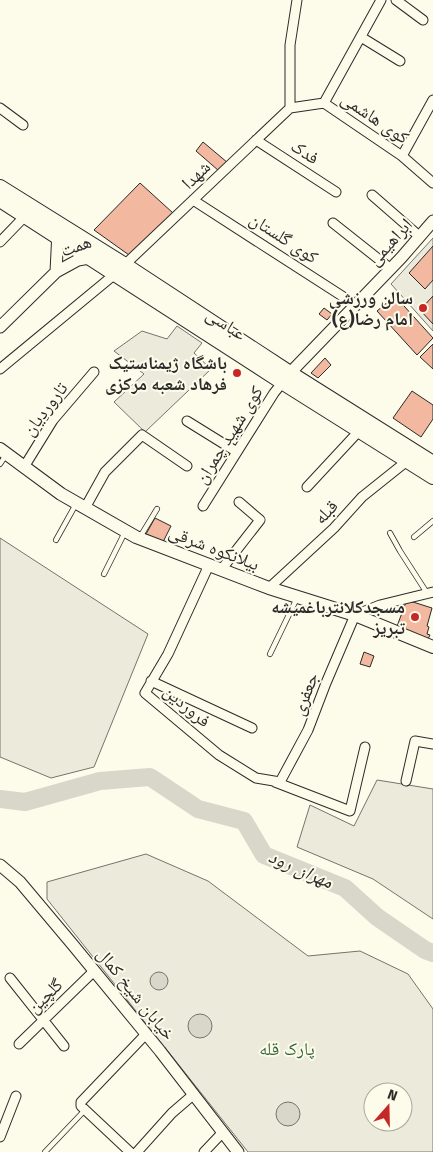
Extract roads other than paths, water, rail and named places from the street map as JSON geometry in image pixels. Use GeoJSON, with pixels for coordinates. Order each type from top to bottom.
{"type":"FeatureCollection","features":[{"type":"Feature","properties":{"kind":"main road","name":"عباسى"},"geometry":{"type":"LineString","coordinates":[[0,186],[58,237],[90,258],[120,269],[286,378],[412,457],[433,478]]}},
{"type":"Feature","properties":{"kind":"main road","name":"عباسى"},"geometry":{"type":"LineString","coordinates":[[0,200],[58,223],[108,254],[120,269]]}},
{"type":"Feature","properties":{"kind":"main road","name":"عباسى"},"geometry":{"type":"LineString","coordinates":[[286,378],[359,431],[412,457],[433,463]]}},
{"type":"Feature","properties":{"kind":"main road","name":"بیلانکوه شرقی"},"geometry":{"type":"LineString","coordinates":[[2,456],[24,467],[61,494],[139,538],[269,588],[355,615],[429,644]]}},
{"type":"Feature","properties":{"kind":"street"},"geometry":{"type":"LineString","coordinates":[[290,108],[290,45],[297,0]]}},
{"type":"Feature","properties":{"kind":"street"},"geometry":{"type":"LineString","coordinates":[[324,103],[381,0]]}},
{"type":"Feature","properties":{"kind":"street"},"geometry":{"type":"LineString","coordinates":[[396,0],[423,20]]}},
{"type":"Feature","properties":{"kind":"street"},"geometry":{"type":"LineString","coordinates":[[361,37],[400,61]]}},
{"type":"Feature","properties":{"kind":"street"},"geometry":{"type":"LineString","coordinates":[[402,156],[433,100]]}},
{"type":"Feature","properties":{"kind":"street","name":"کوی هاشمی"},"geometry":{"type":"LineString","coordinates":[[290,108],[324,103],[402,156],[433,183]]}},
{"type":"Feature","properties":{"kind":"street"},"geometry":{"type":"LineString","coordinates":[[0,108],[23,125]]}},
{"type":"Feature","properties":{"kind":"street","name":"شهدا"},"geometry":{"type":"LineString","coordinates":[[0,369],[120,269],[290,108]]}},
{"type":"Feature","properties":{"kind":"street","name":"فدک"},"geometry":{"type":"LineString","coordinates":[[256,140],[336,192]]}},
{"type":"Feature","properties":{"kind":"street"},"geometry":{"type":"LineString","coordinates":[[372,195],[420,236]]}},
{"type":"Feature","properties":{"kind":"street","name":"کوی گلستان"},"geometry":{"type":"LineString","coordinates":[[193,200],[356,305]]}},
{"type":"Feature","properties":{"kind":"street"},"geometry":{"type":"LineString","coordinates":[[0,242],[29,211]]}},
{"type":"Feature","properties":{"kind":"street","name":"ابراهیمی"},"geometry":{"type":"LineString","coordinates":[[286,378],[391,269],[433,220]]}},
{"type":"Feature","properties":{"kind":"street"},"geometry":{"type":"LineString","coordinates":[[333,222],[391,269]]}},
{"type":"Feature","properties":{"kind":"street","name":"همت"},"geometry":{"type":"LineString","coordinates":[[56,272],[58,223]]}},
{"type":"Feature","properties":{"kind":"street","name":"همت"},"geometry":{"type":"LineString","coordinates":[[0,327],[56,272],[78,260],[108,254]]}},
{"type":"Feature","properties":{"kind":"street","name":"تاروردیان"},"geometry":{"type":"LineString","coordinates":[[24,467],[53,420],[94,372]]}},
{"type":"Feature","properties":{"kind":"street","name":"کوی شهید چمران"},"geometry":{"type":"LineString","coordinates":[[203,506],[274,393],[286,378]]}},
{"type":"Feature","properties":{"kind":"street"},"geometry":{"type":"LineString","coordinates":[[187,421],[237,452]]}},
{"type":"Feature","properties":{"kind":"street"},"geometry":{"type":"LineString","coordinates":[[307,487],[359,431]]}},
{"type":"Feature","properties":{"kind":"street"},"geometry":{"type":"LineString","coordinates":[[81,505],[105,472],[142,434],[187,466]]}},
{"type":"Feature","properties":{"kind":"street","name":"قبله"},"geometry":{"type":"LineString","coordinates":[[269,588],[334,528],[362,497],[412,457]]}},
{"type":"Feature","properties":{"kind":"street","name":"فروردین"},"geometry":{"type":"LineString","coordinates":[[238,502],[260,520],[215,567],[146,693],[220,754],[256,778],[278,782]]}},
{"type":"Feature","properties":{"kind":"street"},"geometry":{"type":"LineString","coordinates":[[355,615],[380,605],[430,593]]}},
{"type":"Feature","properties":{"kind":"street","name":"جعفری"},"geometry":{"type":"LineString","coordinates":[[278,782],[308,730],[355,615]]}},
{"type":"Feature","properties":{"kind":"street"},"geometry":{"type":"LineString","coordinates":[[152,681],[252,728]]}},
{"type":"Feature","properties":{"kind":"street"},"geometry":{"type":"LineString","coordinates":[[406,781],[415,741],[433,744]]}},
{"type":"Feature","properties":{"kind":"street"},"geometry":{"type":"LineString","coordinates":[[278,782],[350,811],[365,747]]}},
{"type":"Feature","properties":{"kind":"street","name":"خیابان شیخ کمال"},"geometry":{"type":"LineString","coordinates":[[0,865],[20,882],[94,971],[194,1094],[238,1152]]}},
{"type":"Feature","properties":{"kind":"street","name":"گلچین"},"geometry":{"type":"LineString","coordinates":[[18,1044],[94,971]]}},
{"type":"Feature","properties":{"kind":"street"},"geometry":{"type":"LineString","coordinates":[[10,978],[64,1046]]}},
{"type":"Feature","properties":{"kind":"street"},"geometry":{"type":"LineString","coordinates":[[130,1152],[81,1106],[81,1102],[146,1034]]}},
{"type":"Feature","properties":{"kind":"street"},"geometry":{"type":"LineString","coordinates":[[137,1152],[172,1113],[194,1094]]}},
{"type":"Feature","properties":{"kind":"street"},"geometry":{"type":"LineString","coordinates":[[0,1137],[16,1096]]}},
{"type":"Feature","properties":{"kind":"street"},"geometry":{"type":"LineString","coordinates":[[204,1152],[222,1132]]}},
{"type":"Feature","properties":{"kind":"lane"},"geometry":{"type":"LineString","coordinates":[[56,540],[81,505]]}},
{"type":"Feature","properties":{"kind":"lane"},"geometry":{"type":"LineString","coordinates":[[139,538],[157,509]]}},
{"type":"Feature","properties":{"kind":"lane"},"geometry":{"type":"LineString","coordinates":[[414,537],[433,521]]}},
{"type":"Feature","properties":{"kind":"lane"},"geometry":{"type":"LineString","coordinates":[[104,574],[126,531]]}},
{"type":"Feature","properties":{"kind":"lane"},"geometry":{"type":"LineString","coordinates":[[390,533],[430,593]]}},
{"type":"Feature","properties":{"kind":"lane"},"geometry":{"type":"LineString","coordinates":[[270,654],[298,597]]}},
{"type":"Feature","properties":{"kind":"lane"},"geometry":{"type":"LineString","coordinates":[[45,1152],[86,1110]]}},
{"type":"Feature","properties":{"kind":"waterway","name":"مهران رود"},"geometry":{"type":"LineString","coordinates":[[0,799],[25,802],[100,781],[150,777],[198,809],[244,821],[264,855],[345,888],[377,917],[425,950],[433,953]]}},
{"type":"Feature","properties":{"kind":"place","name":"سالن ورزشی امام رضا(ع)"},"geometry":{"type":"Point","coordinates":[423,308]}},
{"type":"Feature","properties":{"kind":"place","name":"باشگاه ژیمناستیک فرهاد شعبه مرکزی"},"geometry":{"type":"Point","coordinates":[237,373]}},
{"type":"Feature","properties":{"kind":"place","name":"مسجدکلانترباغمیشه تبریز"},"geometry":{"type":"Point","coordinates":[415,617]}},
{"type":"Feature","properties":{"kind":"park label","name":"پارک قله"},"geometry":{"type":"Point","coordinates":[287,1049]}}]}
